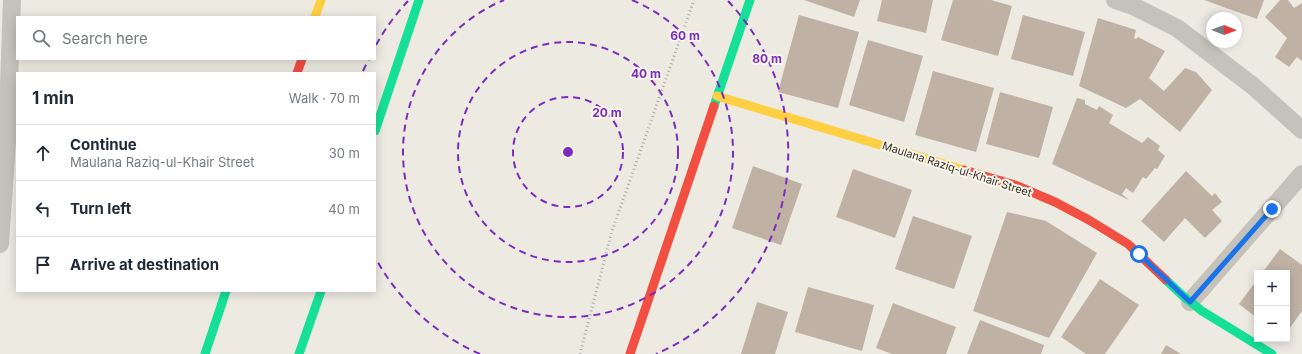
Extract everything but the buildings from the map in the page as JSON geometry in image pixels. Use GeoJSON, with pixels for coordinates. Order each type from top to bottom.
{"type":"FeatureCollection","features":[{"type":"Feature","properties":{"kind":"street"},"geometry":{"type":"LineString","coordinates":[[0,244],[12,0]]}},
{"type":"Feature","properties":{"kind":"street"},"geometry":{"type":"LineString","coordinates":[[316,16],[321,0]]}},
{"type":"Feature","properties":{"kind":"street"},"geometry":{"type":"LineString","coordinates":[[376,128],[419,0]]}},
{"type":"Feature","properties":{"kind":"street"},"geometry":{"type":"LineString","coordinates":[[630,354],[750,0]]}},
{"type":"Feature","properties":{"kind":"street"},"geometry":{"type":"LineString","coordinates":[[1115,0],[1133,6],[1177,28],[1253,86],[1302,130]]}},
{"type":"Feature","properties":{"kind":"street"},"geometry":{"type":"LineString","coordinates":[[297,72],[302,60]]}},
{"type":"Feature","properties":{"kind":"street","name":"Maulana Raziq-ul-Khair Street"},"geometry":{"type":"LineString","coordinates":[[718,96],[1015,185],[1056,202],[1128,244],[1202,312],[1272,354]]}},
{"type":"Feature","properties":{"kind":"street"},"geometry":{"type":"LineString","coordinates":[[1190,302],[1302,174]]}},
{"type":"Feature","properties":{"kind":"street"},"geometry":{"type":"LineString","coordinates":[[205,354],[226,292]]}},
{"type":"Feature","properties":{"kind":"street"},"geometry":{"type":"LineString","coordinates":[[299,354],[321,292]]}},
{"type":"Feature","properties":{"kind":"railway"},"geometry":{"type":"LineString","coordinates":[[580,354],[612,231],[694,0]]}},
{"type":"Feature","properties":{"kind":"traffic: fast"},"geometry":{"type":"LineString","coordinates":[[376,128],[419,0]]}},
{"type":"Feature","properties":{"kind":"traffic: fast"},"geometry":{"type":"LineString","coordinates":[[714,106],[750,0]]}},
{"type":"Feature","properties":{"kind":"traffic: fast"},"geometry":{"type":"LineString","coordinates":[[1166,280],[1202,311],[1272,354]]}},
{"type":"Feature","properties":{"kind":"traffic: fast"},"geometry":{"type":"LineString","coordinates":[[205,354],[226,292]]}},
{"type":"Feature","properties":{"kind":"traffic: fast"},"geometry":{"type":"LineString","coordinates":[[299,354],[321,292]]}},
{"type":"Feature","properties":{"kind":"traffic: slow"},"geometry":{"type":"LineString","coordinates":[[315,16],[321,0]]}},
{"type":"Feature","properties":{"kind":"traffic: slow"},"geometry":{"type":"LineString","coordinates":[[717,96],[964,170]]}},
{"type":"Feature","properties":{"kind":"traffic: jam"},"geometry":{"type":"LineString","coordinates":[[297,72],[302,60]]}},
{"type":"Feature","properties":{"kind":"traffic: jam"},"geometry":{"type":"LineString","coordinates":[[630,354],[714,106]]}},
{"type":"Feature","properties":{"kind":"traffic: jam"},"geometry":{"type":"LineString","coordinates":[[964,170],[1015,185],[1055,202],[1089,220],[1128,244],[1166,280]]}},
{"type":"Feature","properties":{"kind":"route"},"geometry":{"type":"LineString","coordinates":[[1139,254],[1190,302],[1272,209]]}}]}
